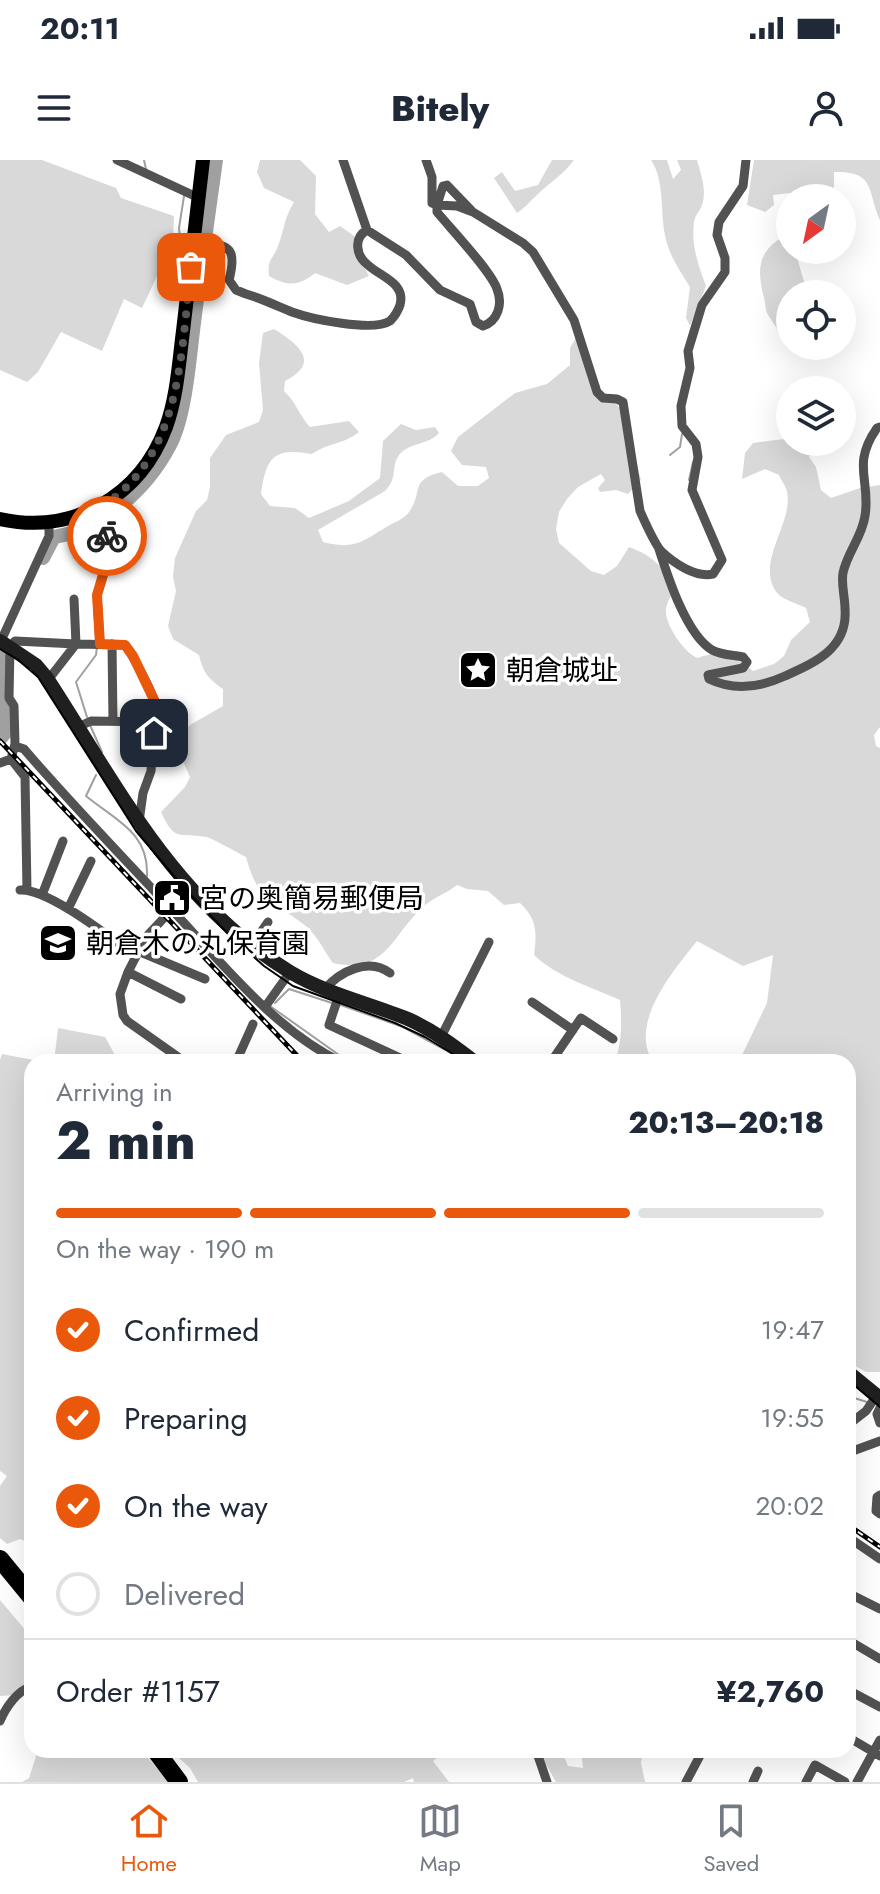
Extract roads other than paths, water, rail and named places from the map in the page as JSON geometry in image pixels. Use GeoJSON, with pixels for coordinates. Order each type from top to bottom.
{"type":"FeatureCollection","features":[{"type":"Feature","properties":{"kind":"highway"},"geometry":{"type":"LineString","coordinates":[[0,1559],[24,1588]]}},
{"type":"Feature","properties":{"kind":"highway"},"geometry":{"type":"LineString","coordinates":[[161,1758],[179,1782]]}},
{"type":"Feature","properties":{"kind":"main road"},"geometry":{"type":"LineString","coordinates":[[0,519],[30,524],[49,523],[116,503],[149,462],[167,425],[202,242],[199,198],[203,160]]}},
{"type":"Feature","properties":{"kind":"main road"},"geometry":{"type":"LineString","coordinates":[[4,643],[36,665],[48,680],[139,824],[216,914],[290,972],[324,990],[409,1020],[464,1054]]}},
{"type":"Feature","properties":{"kind":"main road"},"geometry":{"type":"LineString","coordinates":[[856,1382],[876,1407]]}},
{"type":"Feature","properties":{"kind":"street"},"geometry":{"type":"LineString","coordinates":[[117,160],[199,198]]}},
{"type":"Feature","properties":{"kind":"street"},"geometry":{"type":"LineString","coordinates":[[343,160],[367,230],[406,255],[440,290],[470,304],[476,322],[483,326],[491,324],[495,318],[499,305],[497,289],[437,212],[443,186],[447,185],[473,212]]}},
{"type":"Feature","properties":{"kind":"street"},"geometry":{"type":"LineString","coordinates":[[426,160],[432,177],[432,203],[457,206],[473,212],[533,252],[578,327],[597,392],[603,398],[623,402],[640,511],[685,614],[708,647],[743,657],[747,662],[743,668],[714,672],[708,675],[709,679],[732,687],[775,680],[813,664],[833,649],[844,631],[846,612],[842,576],[865,516],[864,454],[867,442],[880,427]]}},
{"type":"Feature","properties":{"kind":"street"},"geometry":{"type":"LineString","coordinates":[[659,549],[693,573],[704,576],[713,574],[722,560],[692,490],[698,457],[696,444],[682,426],[681,406],[690,368],[688,351],[702,305],[725,272],[725,258],[717,235],[719,222],[743,186],[746,160]]}},
{"type":"Feature","properties":{"kind":"street"},"geometry":{"type":"LineString","coordinates":[[202,242],[223,246],[231,252],[234,261],[229,280],[236,290],[309,317],[376,325],[389,321],[397,313],[401,302],[399,291],[389,278],[361,257],[357,240],[367,230]]}},
{"type":"Feature","properties":{"kind":"street"},"geometry":{"type":"LineString","coordinates":[[100,644],[97,595],[103,575],[110,520],[116,503]]}},
{"type":"Feature","properties":{"kind":"street"},"geometry":{"type":"LineString","coordinates":[[11,759],[15,746],[14,706],[9,698],[4,643],[49,536],[49,523]]}},
{"type":"Feature","properties":{"kind":"street"},"geometry":{"type":"LineString","coordinates":[[48,680],[76,644],[74,599]]}},
{"type":"Feature","properties":{"kind":"street"},"geometry":{"type":"LineString","coordinates":[[4,643],[125,645],[157,706],[151,771],[143,793],[139,824]]}},
{"type":"Feature","properties":{"kind":"street"},"geometry":{"type":"LineString","coordinates":[[112,644],[113,721]]}},
{"type":"Feature","properties":{"kind":"street"},"geometry":{"type":"LineString","coordinates":[[78,727],[91,721],[155,722]]}},
{"type":"Feature","properties":{"kind":"street"},"geometry":{"type":"LineString","coordinates":[[15,746],[24,749],[170,911],[265,1007],[330,1054]]}},
{"type":"Feature","properties":{"kind":"street"},"geometry":{"type":"LineString","coordinates":[[0,763],[11,759]]}},
{"type":"Feature","properties":{"kind":"street"},"geometry":{"type":"LineString","coordinates":[[11,759],[25,777],[24,890],[42,895],[68,909],[137,954],[205,979]]}},
{"type":"Feature","properties":{"kind":"street"},"geometry":{"type":"LineString","coordinates":[[42,895],[63,841]]}},
{"type":"Feature","properties":{"kind":"street"},"geometry":{"type":"LineString","coordinates":[[68,909],[91,861]]}},
{"type":"Feature","properties":{"kind":"street"},"geometry":{"type":"LineString","coordinates":[[174,1054],[124,1018],[120,994],[146,937],[170,911],[186,882]]}},
{"type":"Feature","properties":{"kind":"street"},"geometry":{"type":"LineString","coordinates":[[252,945],[268,922]]}},
{"type":"Feature","properties":{"kind":"street"},"geometry":{"type":"LineString","coordinates":[[441,1037],[489,942]]}},
{"type":"Feature","properties":{"kind":"street"},"geometry":{"type":"LineString","coordinates":[[324,990],[343,975],[369,964],[390,973]]}},
{"type":"Feature","properties":{"kind":"street"},"geometry":{"type":"LineString","coordinates":[[128,972],[181,999]]}},
{"type":"Feature","properties":{"kind":"street"},"geometry":{"type":"LineString","coordinates":[[265,1007],[290,972]]}},
{"type":"Feature","properties":{"kind":"street"},"geometry":{"type":"LineString","coordinates":[[339,995],[329,1025],[392,1054]]}},
{"type":"Feature","properties":{"kind":"street"},"geometry":{"type":"LineString","coordinates":[[532,1002],[573,1030]]}},
{"type":"Feature","properties":{"kind":"street"},"geometry":{"type":"LineString","coordinates":[[556,1054],[583,1019],[613,1039]]}},
{"type":"Feature","properties":{"kind":"street"},"geometry":{"type":"LineString","coordinates":[[240,1054],[253,1024]]}},
{"type":"Feature","properties":{"kind":"street"},"geometry":{"type":"LineString","coordinates":[[856,1420],[876,1407]]}},
{"type":"Feature","properties":{"kind":"street"},"geometry":{"type":"LineString","coordinates":[[856,1450],[880,1441]]}},
{"type":"Feature","properties":{"kind":"street"},"geometry":{"type":"LineString","coordinates":[[880,1495],[877,1497],[876,1511],[880,1514]]}},
{"type":"Feature","properties":{"kind":"street"},"geometry":{"type":"LineString","coordinates":[[856,1542],[880,1559]]}},
{"type":"Feature","properties":{"kind":"street"},"geometry":{"type":"LineString","coordinates":[[856,1597],[880,1609]]}},
{"type":"Feature","properties":{"kind":"street"},"geometry":{"type":"LineString","coordinates":[[856,1645],[880,1659]]}},
{"type":"Feature","properties":{"kind":"street"},"geometry":{"type":"LineString","coordinates":[[0,1721],[13,1700],[24,1690]]}},
{"type":"Feature","properties":{"kind":"street"},"geometry":{"type":"LineString","coordinates":[[856,1694],[880,1707]]}},
{"type":"Feature","properties":{"kind":"street"},"geometry":{"type":"LineString","coordinates":[[857,1782],[877,1754],[880,1740]]}},
{"type":"Feature","properties":{"kind":"street"},"geometry":{"type":"LineString","coordinates":[[856,1742],[877,1754]]}},
{"type":"Feature","properties":{"kind":"street"},"geometry":{"type":"LineString","coordinates":[[539,1758],[547,1782]]}},
{"type":"Feature","properties":{"kind":"street"},"geometry":{"type":"LineString","coordinates":[[686,1782],[699,1758]]}},
{"type":"Feature","properties":{"kind":"street"},"geometry":{"type":"LineString","coordinates":[[806,1782],[815,1765],[845,1782]]}},
{"type":"Feature","properties":{"kind":"street"},"geometry":{"type":"LineString","coordinates":[[753,1782],[758,1771]]}},
{"type":"Feature","properties":{"kind":"waterway"},"geometry":{"type":"LineString","coordinates":[[144,160],[146,169]]}},
{"type":"Feature","properties":{"kind":"waterway"},"geometry":{"type":"LineString","coordinates":[[43,558],[54,537],[90,525],[122,504],[149,477],[170,445],[186,390],[216,160]]}},
{"type":"Feature","properties":{"kind":"waterway"},"geometry":{"type":"LineString","coordinates":[[180,239],[184,196]]}},
{"type":"Feature","properties":{"kind":"waterway"},"geometry":{"type":"LineString","coordinates":[[670,455],[680,447],[682,434]]}},
{"type":"Feature","properties":{"kind":"waterway"},"geometry":{"type":"LineString","coordinates":[[689,480],[693,462]]}},
{"type":"Feature","properties":{"kind":"waterway"},"geometry":{"type":"LineString","coordinates":[[102,537],[105,518]]}},
{"type":"Feature","properties":{"kind":"waterway"},"geometry":{"type":"LineString","coordinates":[[87,717],[76,682],[96,655],[97,646]]}},
{"type":"Feature","properties":{"kind":"waterway"},"geometry":{"type":"LineString","coordinates":[[1,738],[5,733],[4,657]]}},
{"type":"Feature","properties":{"kind":"waterway"},"geometry":{"type":"LineString","coordinates":[[90,725],[102,752]]}},
{"type":"Feature","properties":{"kind":"waterway"},"geometry":{"type":"LineString","coordinates":[[96,775],[86,796],[119,820],[136,838],[146,861],[147,876]]}},
{"type":"Feature","properties":{"kind":"waterway"},"geometry":{"type":"LineString","coordinates":[[275,1003],[289,989],[332,1003]]}},
{"type":"Feature","properties":{"kind":"waterway"},"geometry":{"type":"LineString","coordinates":[[338,1004],[403,1027],[453,1054]]}},
{"type":"Feature","properties":{"kind":"waterway"},"geometry":{"type":"LineString","coordinates":[[270,1006],[338,1054]]}},
{"type":"Feature","properties":{"kind":"waterway"},"geometry":{"type":"LineString","coordinates":[[856,1399],[867,1402]]}},
{"type":"Feature","properties":{"kind":"tram line"},"geometry":{"type":"LineString","coordinates":[[0,649],[38,677],[136,831],[230,936],[293,986],[395,1023],[453,1054]]}},
{"type":"Feature","properties":{"kind":"tram line"},"geometry":{"type":"LineString","coordinates":[[856,1387],[880,1407]]}},
{"type":"Feature","properties":{"kind":"railway"},"geometry":{"type":"LineString","coordinates":[[0,741],[295,1054]]}},
{"type":"Feature","properties":{"kind":"railway"},"geometry":{"type":"LineString","coordinates":[[856,1530],[880,1547]]}},
{"type":"Feature","properties":{"kind":"place","name":"朝倉城址"},"geometry":{"type":"Point","coordinates":[478,670]}},
{"type":"Feature","properties":{"kind":"place","name":"宮の奥簡易郵便局"},"geometry":{"type":"Point","coordinates":[172,898]}},
{"type":"Feature","properties":{"kind":"place","name":"朝倉木の丸保育園"},"geometry":{"type":"Point","coordinates":[58,943]}}]}
